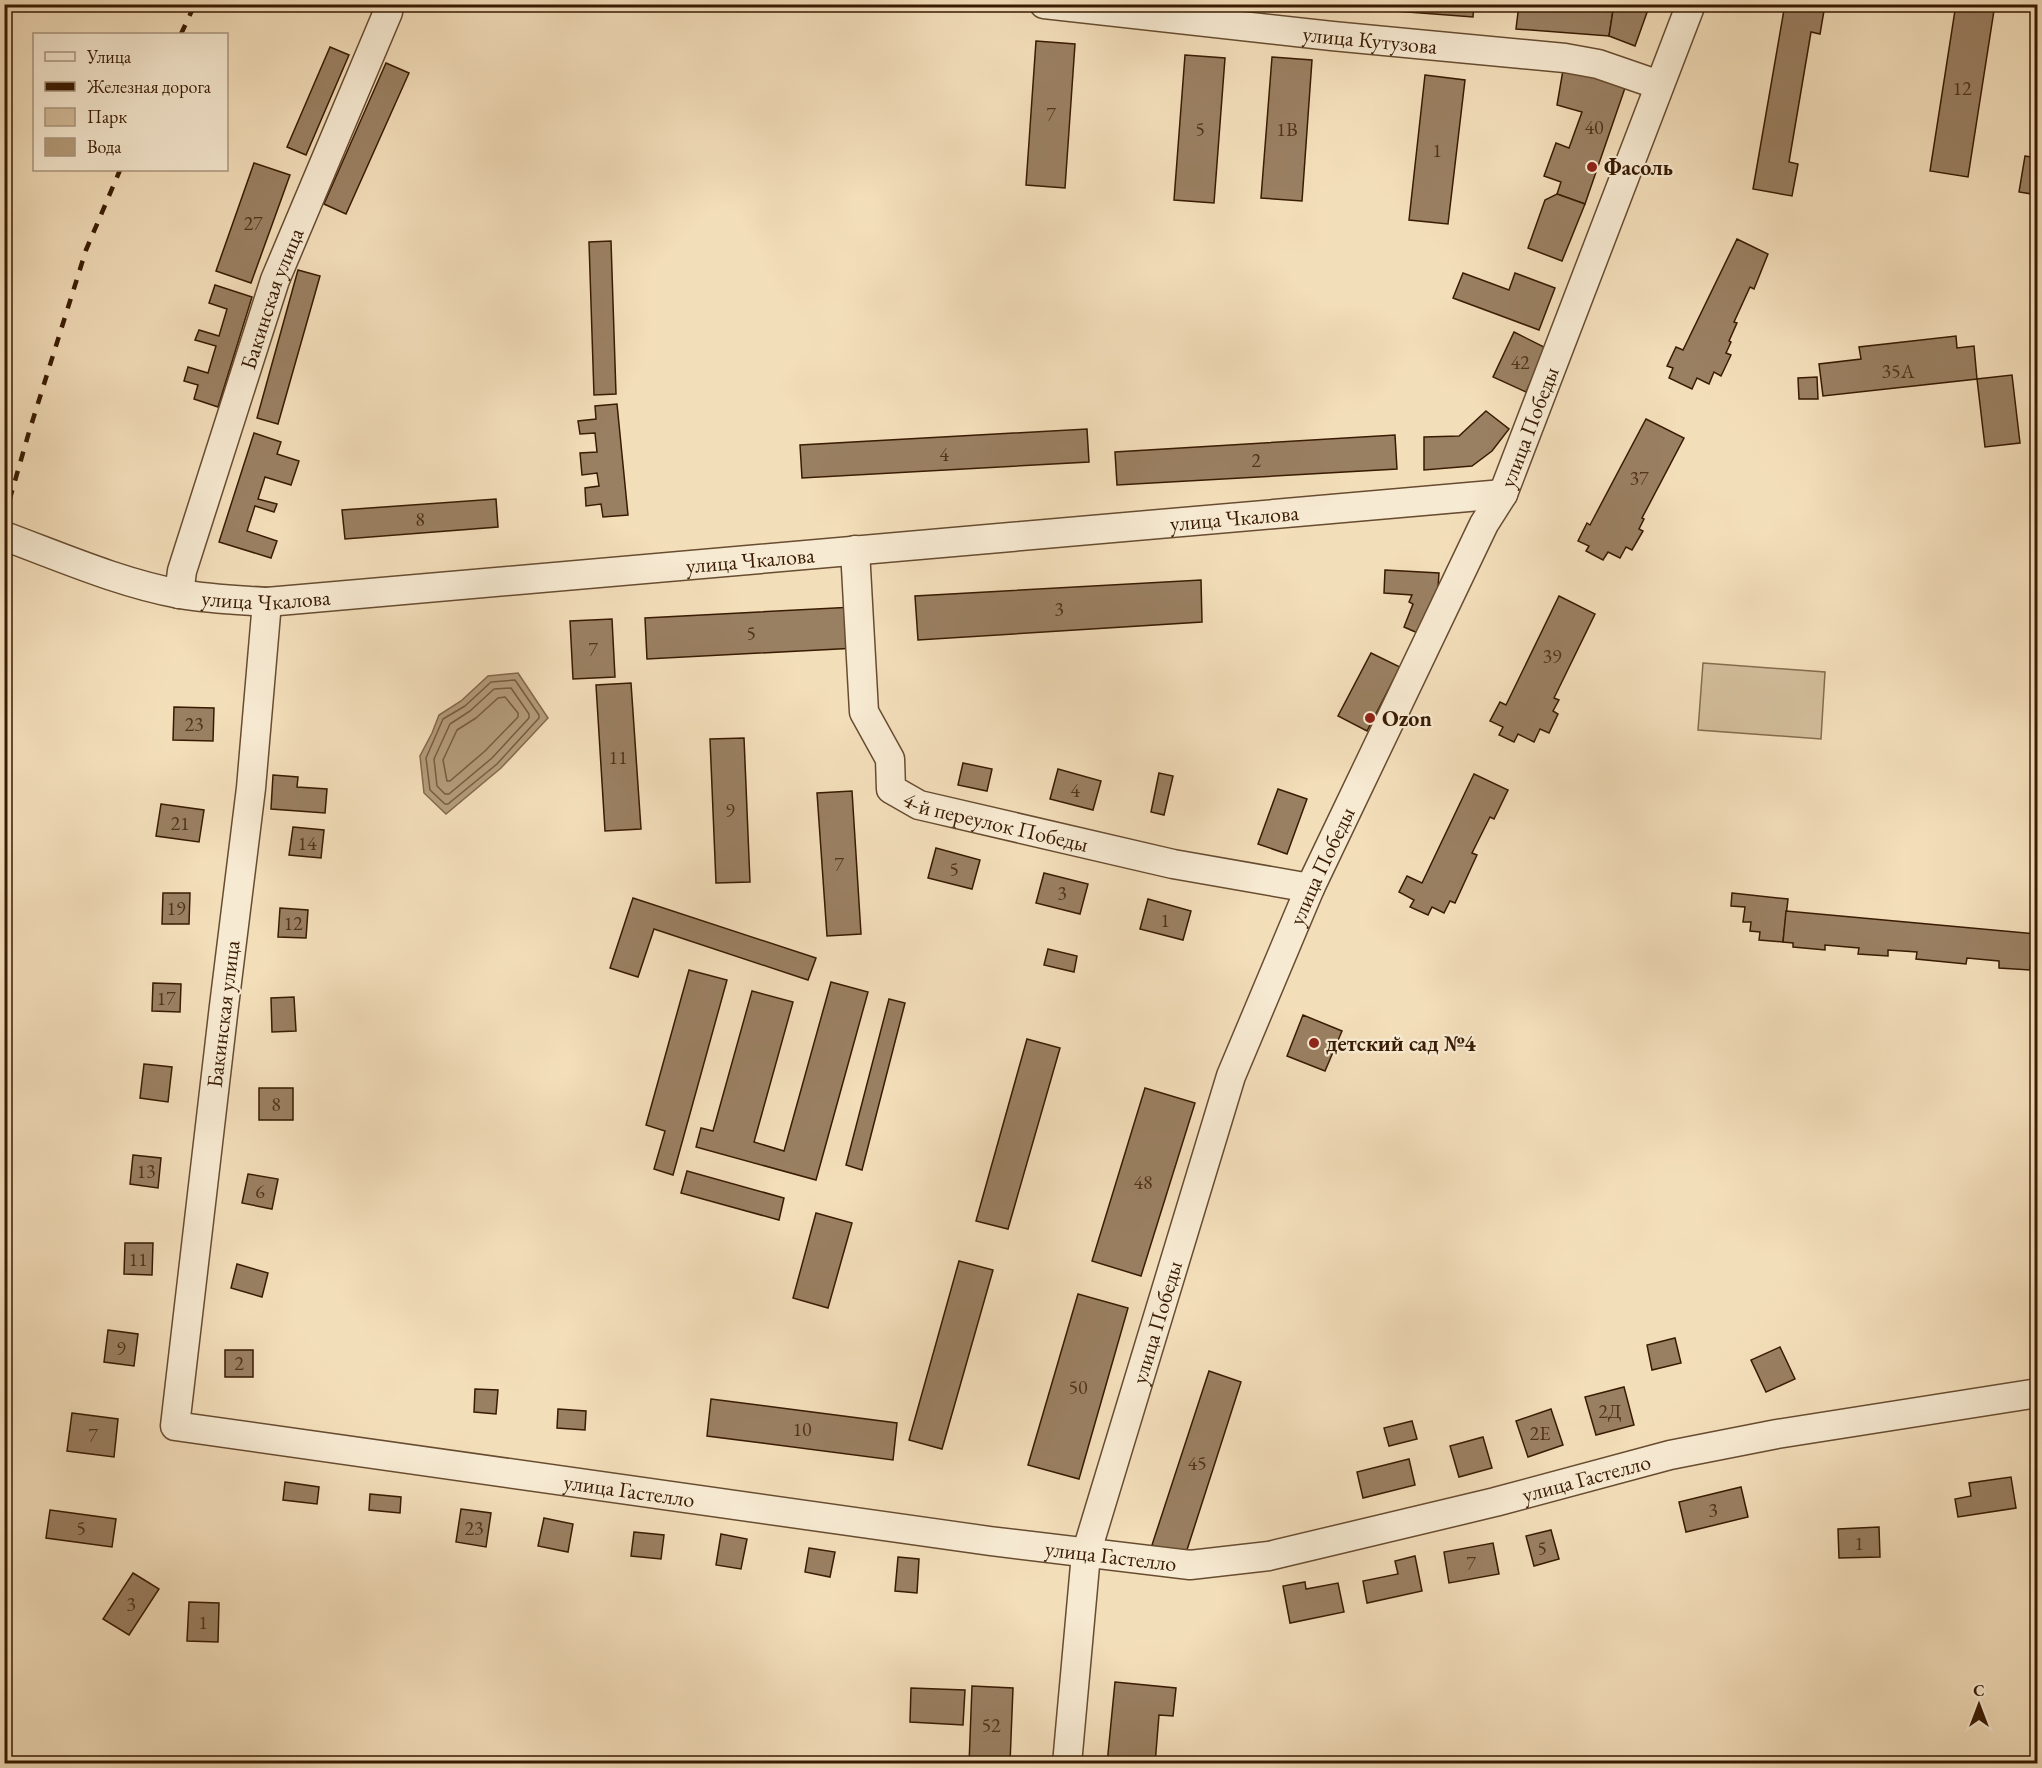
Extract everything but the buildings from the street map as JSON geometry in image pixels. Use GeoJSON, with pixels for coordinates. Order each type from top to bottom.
{"type":"FeatureCollection","features":[{"type":"Feature","properties":{"kind":"street","name":"улица Кутузова"},"geometry":{"type":"LineString","coordinates":[[1044,4],[1332,36],[1565,58],[1598,64],[1659,85]]}},
{"type":"Feature","properties":{"kind":"street","name":"улица Победы"},"geometry":{"type":"LineString","coordinates":[[1067,1764],[1073,1672],[1086,1554],[1231,1076],[1310,888],[1484,524],[1503,494],[1691,4]]}},
{"type":"Feature","properties":{"kind":"street","name":"Бакинская улица"},"geometry":{"type":"LineString","coordinates":[[179,594],[182,572],[275,280],[388,12]]}},
{"type":"Feature","properties":{"kind":"street","name":"улица Чкалова"},"geometry":{"type":"LineString","coordinates":[[4,536],[93,569],[179,594],[267,602],[1503,494]]}},
{"type":"Feature","properties":{"kind":"street","name":"4-й переулок Победы"},"geometry":{"type":"LineString","coordinates":[[855,550],[864,712],[890,759],[891,789],[919,805],[1173,864],[1310,888]]}},
{"type":"Feature","properties":{"kind":"street","name":"Бакинская улица"},"geometry":{"type":"LineString","coordinates":[[176,1426],[251,788],[267,602]]}},
{"type":"Feature","properties":{"kind":"street","name":"улица Гастелло"},"geometry":{"type":"LineString","coordinates":[[176,1426],[1086,1554],[1190,1565],[1269,1556],[1495,1502],[1670,1455],[1777,1434],[2037,1393]]}},
{"type":"Feature","properties":{"kind":"green space"},"geometry":{"type":"Polygon","coordinates":[[[1703,663],[1825,672],[1821,739],[1698,730],[1703,663]]]}},
{"type":"Feature","properties":{"kind":"water"},"geometry":{"type":"Polygon","coordinates":[[[518,673],[548,718],[501,768],[446,814],[424,793],[420,756],[439,715],[461,701],[488,676],[518,673]]]}},
{"type":"Feature","properties":{"kind":"railway"},"geometry":{"type":"LineString","coordinates":[[181,33],[195,4]]}},
{"type":"Feature","properties":{"kind":"railway"},"geometry":{"type":"LineString","coordinates":[[4,519],[86,250],[120,171]]}},
{"type":"Feature","properties":{"kind":"place","name":"Фасоль"},"geometry":{"type":"Point","coordinates":[1592,167]}},
{"type":"Feature","properties":{"kind":"place","name":"Ozon"},"geometry":{"type":"Point","coordinates":[1370,718]}},
{"type":"Feature","properties":{"kind":"place","name":"детский сад №4"},"geometry":{"type":"Point","coordinates":[1314,1043]}}]}
